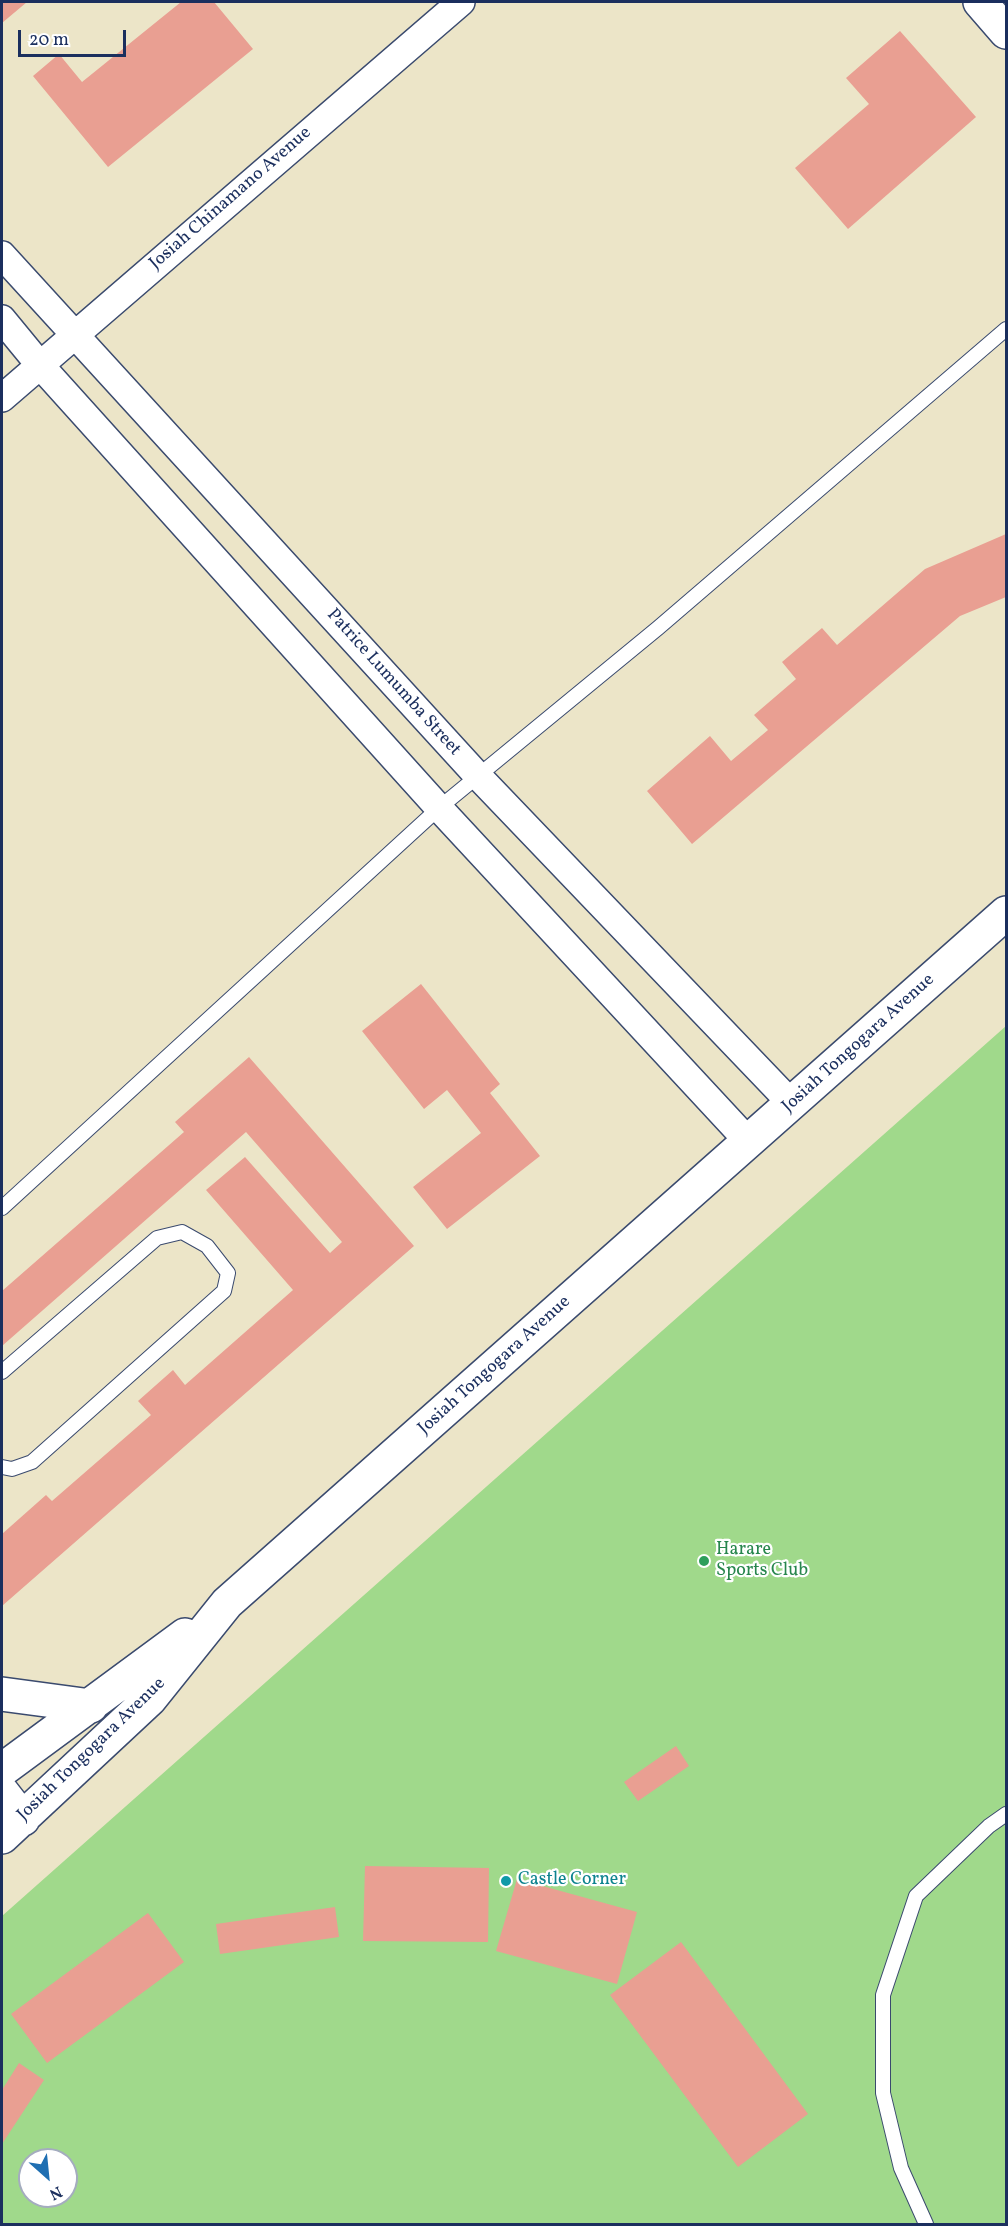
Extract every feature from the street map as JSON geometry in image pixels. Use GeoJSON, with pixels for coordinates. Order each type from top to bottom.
{"type":"FeatureCollection","features":[{"type":"Feature","properties":{"kind":"main road"},"geometry":{"type":"LineString","coordinates":[[980,2],[1006,33]]}},
{"type":"Feature","properties":{"kind":"main road","name":"Josiah Tongogara Avenue"},"geometry":{"type":"LineString","coordinates":[[12,1828],[150,1699],[227,1603],[1006,913]]}},
{"type":"Feature","properties":{"kind":"main road"},"geometry":{"type":"LineString","coordinates":[[2,1770],[227,1603]]}},
{"type":"Feature","properties":{"kind":"main road"},"geometry":{"type":"LineString","coordinates":[[2,1694],[91,1706]]}},
{"type":"Feature","properties":{"kind":"main road"},"geometry":{"type":"LineString","coordinates":[[2,1792],[12,1828]]}},
{"type":"Feature","properties":{"kind":"street","name":"Josiah Chinamano Avenue"},"geometry":{"type":"LineString","coordinates":[[2,398],[461,2]]}},
{"type":"Feature","properties":{"kind":"street","name":"Patrice Lumumba Street"},"geometry":{"type":"LineString","coordinates":[[2,255],[477,776],[792,1104]]}},
{"type":"Feature","properties":{"kind":"street"},"geometry":{"type":"LineString","coordinates":[[2,320],[439,808],[748,1141]]}},
{"type":"Feature","properties":{"kind":"lane"},"geometry":{"type":"LineString","coordinates":[[2,1208],[439,808],[658,628],[1006,329]]}},
{"type":"Feature","properties":{"kind":"lane"},"geometry":{"type":"LineString","coordinates":[[2,1372],[157,1238],[182,1232],[207,1246],[228,1273],[224,1291],[32,1462],[12,1469],[2,1467]]}},
{"type":"Feature","properties":{"kind":"lane"},"geometry":{"type":"LineString","coordinates":[[926,2224],[901,2168],[883,2093],[884,1995],[916,1896],[989,1826],[1006,1814]]}},
{"type":"Feature","properties":{"kind":"green space","name":"Harare Sports Club"},"geometry":{"type":"Polygon","coordinates":[[[1006,1026],[1006,2224],[2,2224],[2,1916],[1006,1026]]]}},
{"type":"Feature","properties":{"kind":"building"},"geometry":{"type":"Polygon","coordinates":[[[2,2],[27,2],[2,23],[2,2]]]}},
{"type":"Feature","properties":{"kind":"building"},"geometry":{"type":"Polygon","coordinates":[[[181,2],[214,2],[253,49],[108,167],[33,76],[59,54],[82,82],[181,2]]]}},
{"type":"Feature","properties":{"kind":"building"},"geometry":{"type":"Polygon","coordinates":[[[900,31],[976,117],[848,229],[795,168],[869,104],[846,78],[900,31]]]}},
{"type":"Feature","properties":{"kind":"building"},"geometry":{"type":"Polygon","coordinates":[[[1006,534],[1006,597],[960,616],[692,844],[647,791],[710,736],[731,761],[768,730],[754,715],[796,679],[782,662],[822,628],[837,645],[925,569],[1006,534]]]}},
{"type":"Feature","properties":{"kind":"building"},"geometry":{"type":"Polygon","coordinates":[[[421,984],[500,1084],[490,1093],[540,1156],[447,1229],[413,1187],[481,1133],[447,1090],[424,1109],[362,1031],[421,984]]]}},
{"type":"Feature","properties":{"kind":"building"},"geometry":{"type":"Polygon","coordinates":[[[249,1057],[414,1246],[2,1606],[2,1534],[46,1495],[52,1501],[151,1415],[138,1401],[173,1370],[185,1385],[293,1290],[206,1190],[245,1157],[330,1253],[342,1242],[246,1132],[2,1346],[2,1291],[184,1132],[175,1122],[249,1057]]]}},
{"type":"Feature","properties":{"kind":"building"},"geometry":{"type":"Polygon","coordinates":[[[676,1746],[689,1766],[638,1801],[624,1782],[676,1746]]]}},
{"type":"Feature","properties":{"kind":"building"},"geometry":{"type":"Polygon","coordinates":[[[365,1866],[489,1868],[488,1942],[363,1941],[365,1866]]]}},
{"type":"Feature","properties":{"kind":"building"},"geometry":{"type":"Polygon","coordinates":[[[517,1879],[637,1912],[617,1984],[496,1951],[517,1879]]]}},
{"type":"Feature","properties":{"kind":"building"},"geometry":{"type":"Polygon","coordinates":[[[335,1907],[339,1937],[220,1954],[216,1924],[335,1907]]]}},
{"type":"Feature","properties":{"kind":"building"},"geometry":{"type":"Polygon","coordinates":[[[148,1913],[184,1962],[47,2063],[11,2014],[148,1913]]]}},
{"type":"Feature","properties":{"kind":"building"},"geometry":{"type":"Polygon","coordinates":[[[681,1942],[808,2114],[738,2167],[610,1995],[681,1942]]]}},
{"type":"Feature","properties":{"kind":"building"},"geometry":{"type":"Polygon","coordinates":[[[19,2063],[44,2080],[2,2144],[2,2090],[19,2063]]]}},
{"type":"Feature","properties":{"kind":"place","name":"Harare Sports Club"},"geometry":{"type":"Point","coordinates":[704,1561]}},
{"type":"Feature","properties":{"kind":"place","name":"Castle Corner"},"geometry":{"type":"Point","coordinates":[506,1881]}}]}
